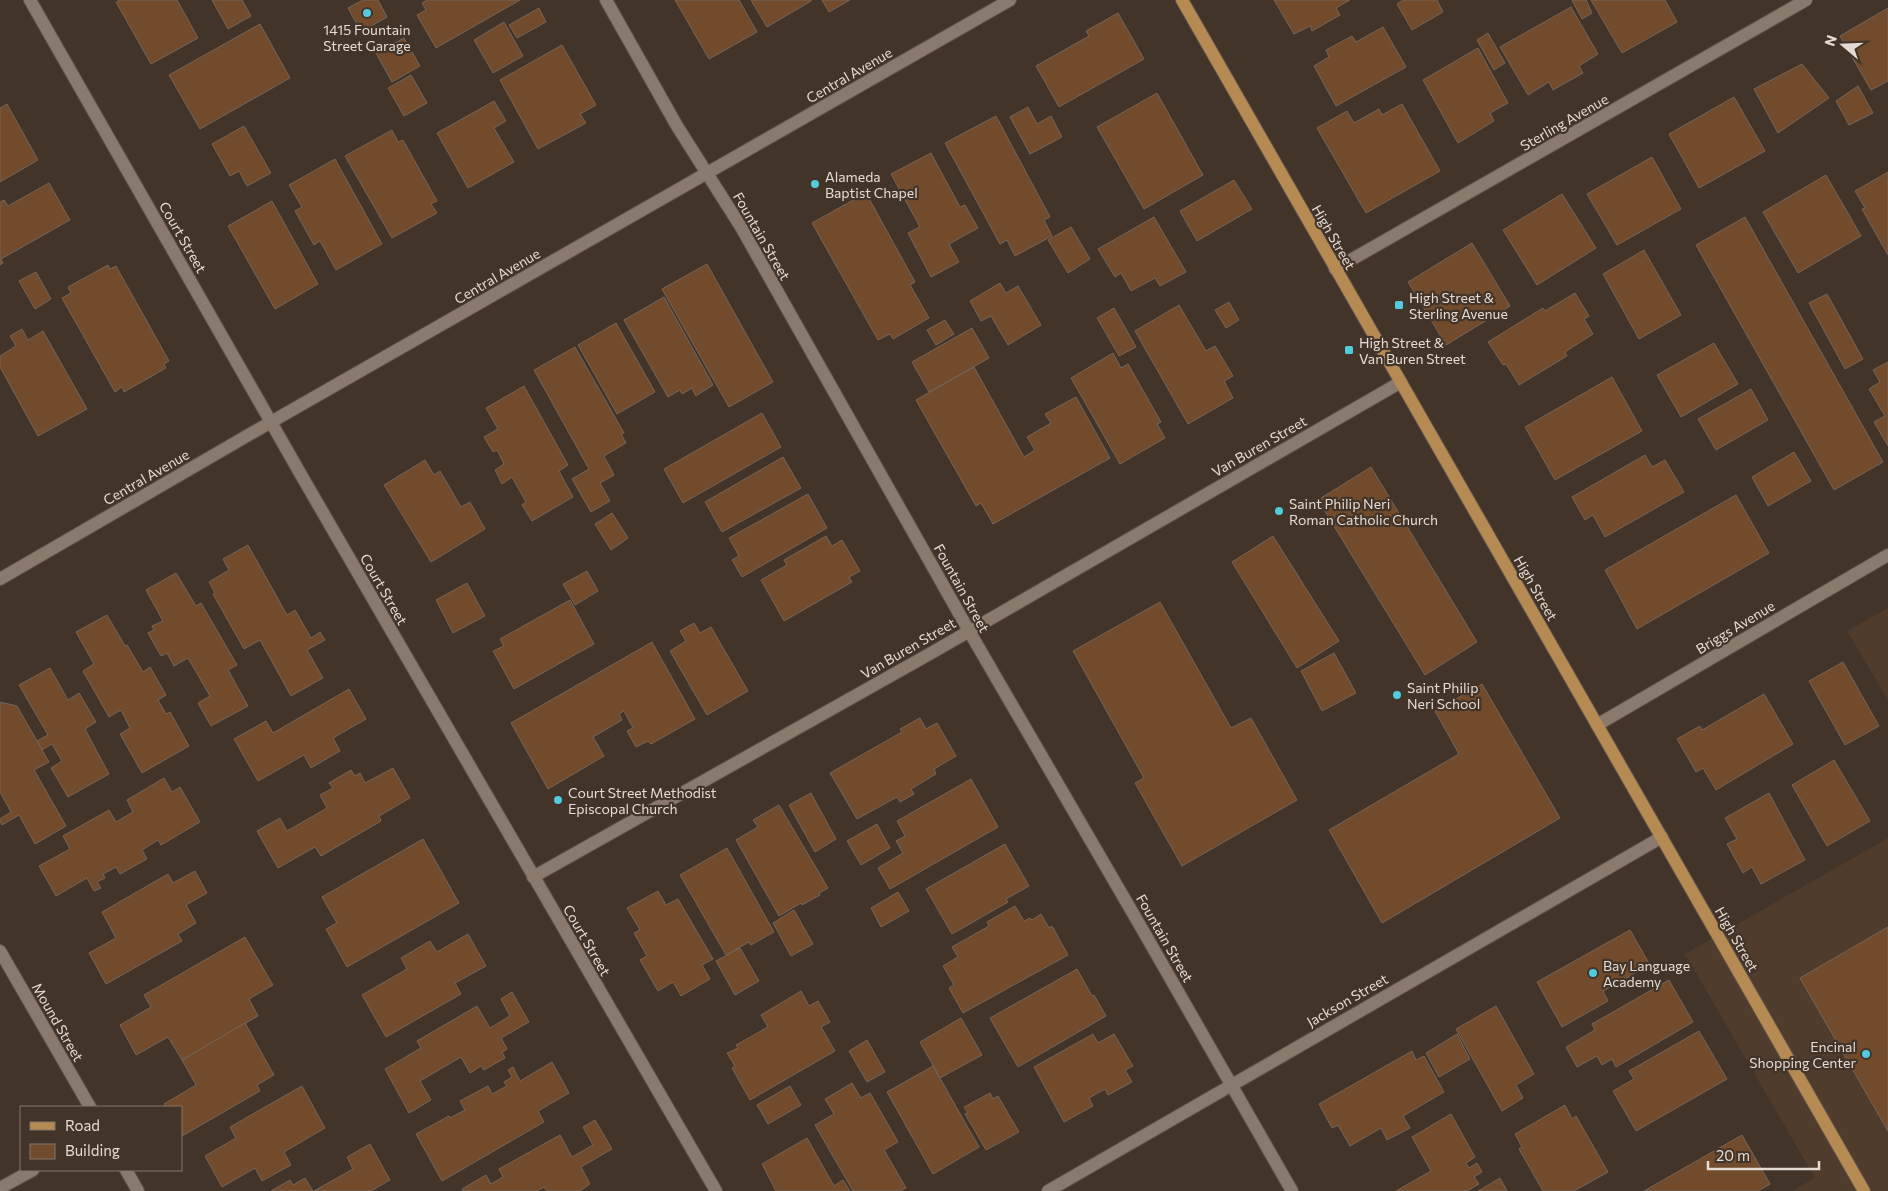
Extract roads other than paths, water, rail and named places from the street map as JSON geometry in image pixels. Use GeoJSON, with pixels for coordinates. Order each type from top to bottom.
{"type":"FeatureCollection","features":[{"type":"Feature","properties":{"kind":"main road","name":"High Street"},"geometry":{"type":"LineString","coordinates":[[1182,0],[1864,1191]]}},
{"type":"Feature","properties":{"kind":"street","name":"Court Street"},"geometry":{"type":"LineString","coordinates":[[30,0],[271,422],[716,1191]]}},
{"type":"Feature","properties":{"kind":"street","name":"Fountain Street"},"geometry":{"type":"LineString","coordinates":[[606,0],[677,126],[741,227],[969,631],[1146,934],[1292,1191]]}},
{"type":"Feature","properties":{"kind":"street","name":"Central Avenue"},"geometry":{"type":"LineString","coordinates":[[0,579],[1010,0]]}},
{"type":"Feature","properties":{"kind":"street","name":"Sterling Avenue"},"geometry":{"type":"LineString","coordinates":[[1335,269],[1806,0]]}},
{"type":"Feature","properties":{"kind":"street","name":"Van Buren Street"},"geometry":{"type":"LineString","coordinates":[[533,876],[969,631],[1401,382]]}},
{"type":"Feature","properties":{"kind":"street","name":"Briggs Avenue"},"geometry":{"type":"LineString","coordinates":[[1597,725],[1888,554]]}},
{"type":"Feature","properties":{"kind":"street","name":"Jackson Street"},"geometry":{"type":"LineString","coordinates":[[1048,1191],[1662,837]]}},
{"type":"Feature","properties":{"kind":"street","name":"Mound Street"},"geometry":{"type":"LineString","coordinates":[[0,951],[89,1106]]}},
{"type":"Feature","properties":{"kind":"street"},"geometry":{"type":"LineString","coordinates":[[0,1188],[31,1171]]}},
{"type":"Feature","properties":{"kind":"street"},"geometry":{"type":"LineString","coordinates":[[127,1171],[138,1191]]}},
{"type":"Feature","properties":{"kind":"place","name":"1415 Fountain Street Garage"},"geometry":{"type":"Point","coordinates":[367,13]}},
{"type":"Feature","properties":{"kind":"place","name":"Alameda Baptist Chapel"},"geometry":{"type":"Point","coordinates":[815,184]}},
{"type":"Feature","properties":{"kind":"place","name":"High Street & Sterling Avenue"},"geometry":{"type":"Point","coordinates":[1399,305]}},
{"type":"Feature","properties":{"kind":"place","name":"High Street & Van Buren Street"},"geometry":{"type":"Point","coordinates":[1349,350]}},
{"type":"Feature","properties":{"kind":"place","name":"Saint Philip Neri Roman Catholic Church"},"geometry":{"type":"Point","coordinates":[1279,511]}},
{"type":"Feature","properties":{"kind":"place","name":"Saint Philip Neri School"},"geometry":{"type":"Point","coordinates":[1397,695]}},
{"type":"Feature","properties":{"kind":"place","name":"Court Street Methodist Episcopal Church"},"geometry":{"type":"Point","coordinates":[558,800]}},
{"type":"Feature","properties":{"kind":"place","name":"Bay Language Academy"},"geometry":{"type":"Point","coordinates":[1593,973]}},
{"type":"Feature","properties":{"kind":"place","name":"Encinal Shopping Center"},"geometry":{"type":"Point","coordinates":[1866,1054]}}]}
